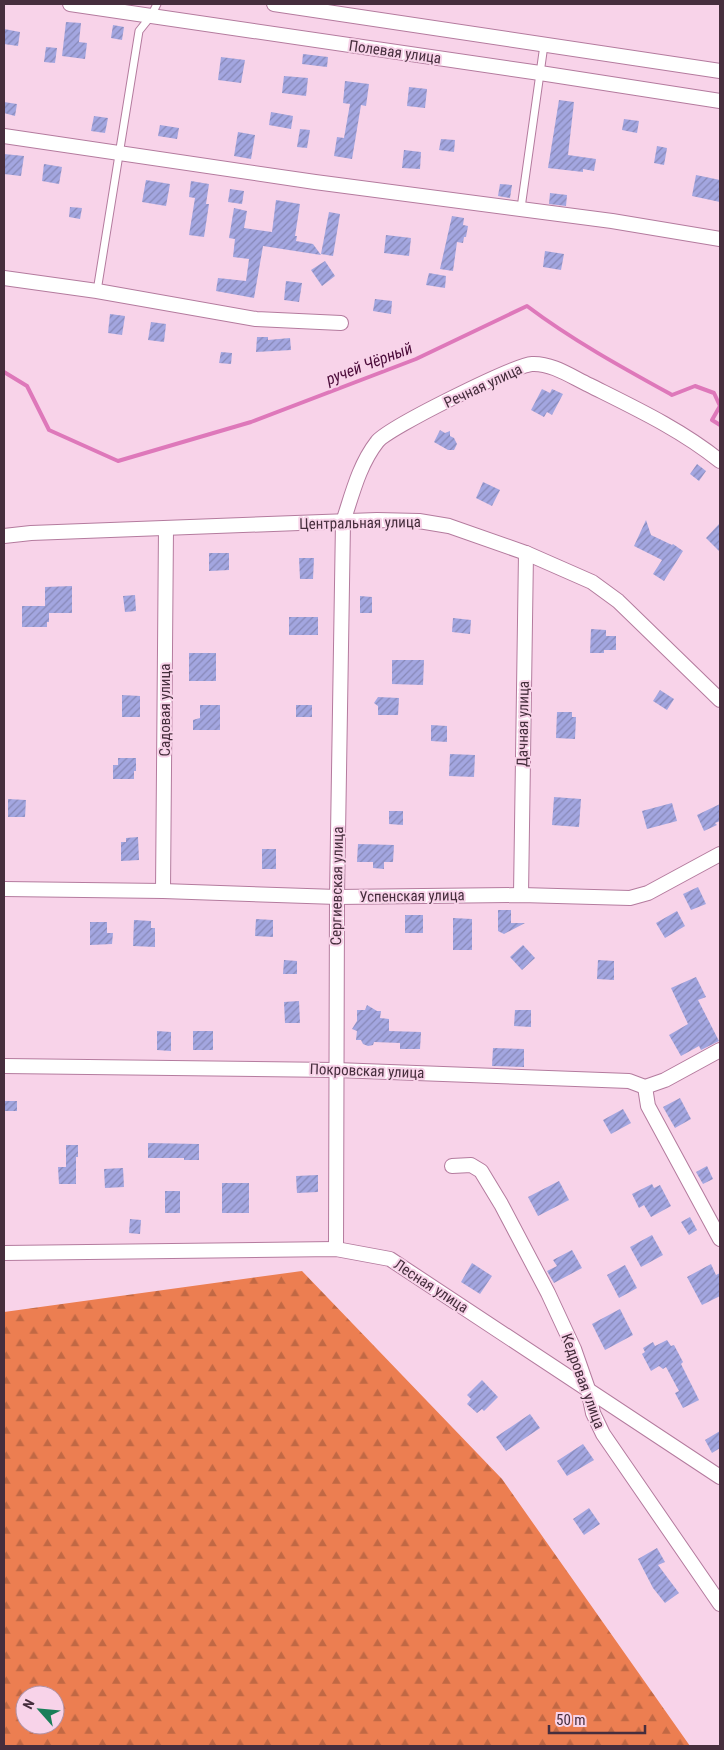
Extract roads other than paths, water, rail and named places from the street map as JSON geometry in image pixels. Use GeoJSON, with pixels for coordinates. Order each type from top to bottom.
{"type":"FeatureCollection","features":[{"type":"Feature","properties":{"kind":"street","name":"Полевая улица"},"geometry":{"type":"LineString","coordinates":[[70,4],[154,10],[720,101]]}},
{"type":"Feature","properties":{"kind":"street"},"geometry":{"type":"LineString","coordinates":[[274,4],[720,71]]}},
{"type":"Feature","properties":{"kind":"street"},"geometry":{"type":"LineString","coordinates":[[4,136],[315,182],[521,208],[720,239]]}},
{"type":"Feature","properties":{"kind":"street"},"geometry":{"type":"LineString","coordinates":[[4,278],[97,291],[256,318],[341,323]]}},
{"type":"Feature","properties":{"kind":"street","name":"Речная улица"},"geometry":{"type":"LineString","coordinates":[[343,522],[361,470],[378,440],[398,427],[505,372],[533,364],[556,369],[654,417],[686,436],[720,461]]}},
{"type":"Feature","properties":{"kind":"street","name":"Центральная улица"},"geometry":{"type":"LineString","coordinates":[[4,536],[31,532],[419,520],[449,526],[526,553],[592,582],[618,601],[720,700]]}},
{"type":"Feature","properties":{"kind":"street","name":"Сергиевская улица"},"geometry":{"type":"LineString","coordinates":[[336,1249],[337,897],[343,522]]}},
{"type":"Feature","properties":{"kind":"street","name":"Садовая улица"},"geometry":{"type":"LineString","coordinates":[[163,891],[166,528]]}},
{"type":"Feature","properties":{"kind":"street","name":"Дачная улица"},"geometry":{"type":"LineString","coordinates":[[521,895],[526,553]]}},
{"type":"Feature","properties":{"kind":"street","name":"Успенская улица"},"geometry":{"type":"LineString","coordinates":[[4,889],[163,891],[337,897],[521,895],[630,898],[648,893],[720,854]]}},
{"type":"Feature","properties":{"kind":"street"},"geometry":{"type":"LineString","coordinates":[[720,1050],[665,1080],[645,1087],[648,1106],[720,1239]]}},
{"type":"Feature","properties":{"kind":"street","name":"Покровская улица"},"geometry":{"type":"LineString","coordinates":[[4,1066],[336,1070],[629,1081],[645,1087]]}},
{"type":"Feature","properties":{"kind":"street","name":"Кедровая улица"},"geometry":{"type":"LineString","coordinates":[[452,1166],[471,1166],[481,1171],[501,1204],[574,1349],[588,1389],[593,1413],[603,1434],[720,1604]]}},
{"type":"Feature","properties":{"kind":"street","name":"Лесная улица"},"geometry":{"type":"LineString","coordinates":[[4,1253],[336,1249],[390,1259],[720,1477]]}},
{"type":"Feature","properties":{"kind":"lane"},"geometry":{"type":"LineString","coordinates":[[97,291],[139,31],[154,10]]}},
{"type":"Feature","properties":{"kind":"lane"},"geometry":{"type":"LineString","coordinates":[[521,208],[544,45]]}},
{"type":"Feature","properties":{"kind":"waterway","name":"ручей Чёрный"},"geometry":{"type":"LineString","coordinates":[[4,372],[27,386],[49,430],[118,461],[251,422],[416,359],[527,306],[580,342],[672,395],[695,386],[714,393],[720,406],[712,420],[720,425]]}}]}
